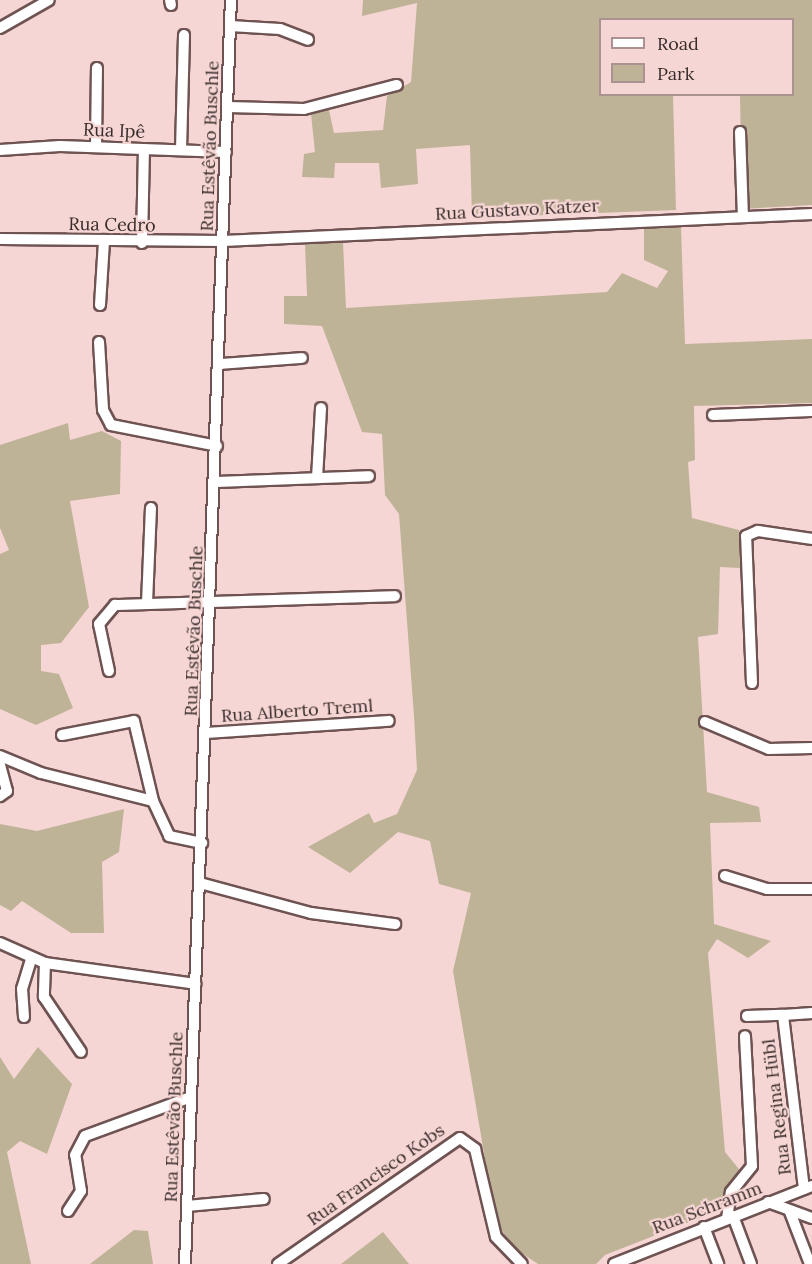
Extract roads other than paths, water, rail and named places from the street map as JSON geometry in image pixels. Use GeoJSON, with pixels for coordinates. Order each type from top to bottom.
{"type":"FeatureCollection","features":[{"type":"Feature","properties":{"kind":"street"},"geometry":{"type":"LineString","coordinates":[[0,28],[49,0]]}},
{"type":"Feature","properties":{"kind":"street","name":"Rua Estêvão Buschle"},"geometry":{"type":"LineString","coordinates":[[185,1264],[207,733],[231,0]]}},
{"type":"Feature","properties":{"kind":"street"},"geometry":{"type":"LineString","coordinates":[[230,26],[280,29],[308,40]]}},
{"type":"Feature","properties":{"kind":"street"},"geometry":{"type":"LineString","coordinates":[[181,150],[184,35]]}},
{"type":"Feature","properties":{"kind":"street"},"geometry":{"type":"LineString","coordinates":[[96,147],[97,69]]}},
{"type":"Feature","properties":{"kind":"street"},"geometry":{"type":"LineString","coordinates":[[228,107],[304,109],[398,85]]}},
{"type":"Feature","properties":{"kind":"street"},"geometry":{"type":"LineString","coordinates":[[740,132],[743,216]]}},
{"type":"Feature","properties":{"kind":"street","name":"Rua Ipê"},"geometry":{"type":"LineString","coordinates":[[0,150],[96,147],[226,152]]}},
{"type":"Feature","properties":{"kind":"street"},"geometry":{"type":"LineString","coordinates":[[142,243],[144,149]]}},
{"type":"Feature","properties":{"kind":"street","name":"Rua Gustavo Katzer"},"geometry":{"type":"LineString","coordinates":[[224,241],[812,214]]}},
{"type":"Feature","properties":{"kind":"street","name":"Rua Cedro"},"geometry":{"type":"LineString","coordinates":[[0,239],[142,243],[224,241]]}},
{"type":"Feature","properties":{"kind":"street"},"geometry":{"type":"LineString","coordinates":[[100,305],[104,242]]}},
{"type":"Feature","properties":{"kind":"street"},"geometry":{"type":"LineString","coordinates":[[99,342],[103,410],[111,425],[217,446]]}},
{"type":"Feature","properties":{"kind":"street"},"geometry":{"type":"LineString","coordinates":[[219,364],[302,358]]}},
{"type":"Feature","properties":{"kind":"street"},"geometry":{"type":"LineString","coordinates":[[317,478],[321,408]]}},
{"type":"Feature","properties":{"kind":"street"},"geometry":{"type":"LineString","coordinates":[[713,415],[812,411]]}},
{"type":"Feature","properties":{"kind":"street"},"geometry":{"type":"LineString","coordinates":[[215,482],[369,476]]}},
{"type":"Feature","properties":{"kind":"street"},"geometry":{"type":"LineString","coordinates":[[147,603],[151,508]]}},
{"type":"Feature","properties":{"kind":"street"},"geometry":{"type":"LineString","coordinates":[[752,683],[746,536],[758,531],[812,539]]}},
{"type":"Feature","properties":{"kind":"street"},"geometry":{"type":"LineString","coordinates":[[109,671],[99,631],[105,611],[115,605],[395,596]]}},
{"type":"Feature","properties":{"kind":"street"},"geometry":{"type":"LineString","coordinates":[[62,735],[134,721],[153,801],[169,836],[202,843]]}},
{"type":"Feature","properties":{"kind":"street","name":"Rua Alberto Treml"},"geometry":{"type":"LineString","coordinates":[[207,733],[389,721]]}},
{"type":"Feature","properties":{"kind":"street"},"geometry":{"type":"LineString","coordinates":[[705,722],[769,749],[812,748]]}},
{"type":"Feature","properties":{"kind":"street"},"geometry":{"type":"LineString","coordinates":[[0,756],[34,771],[153,801]]}},
{"type":"Feature","properties":{"kind":"street"},"geometry":{"type":"LineString","coordinates":[[0,765],[7,791],[0,796]]}},
{"type":"Feature","properties":{"kind":"street"},"geometry":{"type":"LineString","coordinates":[[724,876],[767,889],[812,889]]}},
{"type":"Feature","properties":{"kind":"street"},"geometry":{"type":"LineString","coordinates":[[200,883],[311,913],[395,924]]}},
{"type":"Feature","properties":{"kind":"street"},"geometry":{"type":"LineString","coordinates":[[0,943],[31,960],[45,963],[196,984]]}},
{"type":"Feature","properties":{"kind":"street"},"geometry":{"type":"LineString","coordinates":[[24,1017],[22,989],[31,960]]}},
{"type":"Feature","properties":{"kind":"street"},"geometry":{"type":"LineString","coordinates":[[45,963],[44,997],[81,1052]]}},
{"type":"Feature","properties":{"kind":"street","name":"Rua Regina Hübl"},"geometry":{"type":"LineString","coordinates":[[808,1187],[783,1015],[812,1013]]}},
{"type":"Feature","properties":{"kind":"street"},"geometry":{"type":"LineString","coordinates":[[747,1016],[783,1015]]}},
{"type":"Feature","properties":{"kind":"street"},"geometry":{"type":"LineString","coordinates":[[745,1036],[752,1166],[731,1192],[730,1217],[751,1264]]}},
{"type":"Feature","properties":{"kind":"street"},"geometry":{"type":"LineString","coordinates":[[69,1211],[81,1191],[75,1155],[85,1136],[191,1097]]}},
{"type":"Feature","properties":{"kind":"street","name":"Rua Francisco Kobs"},"geometry":{"type":"LineString","coordinates":[[278,1264],[460,1138],[475,1149],[491,1226],[522,1264]]}},
{"type":"Feature","properties":{"kind":"street","name":"Rua Schramm"},"geometry":{"type":"LineString","coordinates":[[614,1264],[808,1187]]}},
{"type":"Feature","properties":{"kind":"street"},"geometry":{"type":"LineString","coordinates":[[187,1206],[264,1199]]}},
{"type":"Feature","properties":{"kind":"street"},"geometry":{"type":"LineString","coordinates":[[768,1202],[790,1212],[812,1218]]}},
{"type":"Feature","properties":{"kind":"street"},"geometry":{"type":"LineString","coordinates":[[790,1212],[810,1264]]}},
{"type":"Feature","properties":{"kind":"street"},"geometry":{"type":"LineString","coordinates":[[704,1227],[718,1264]]}}]}
